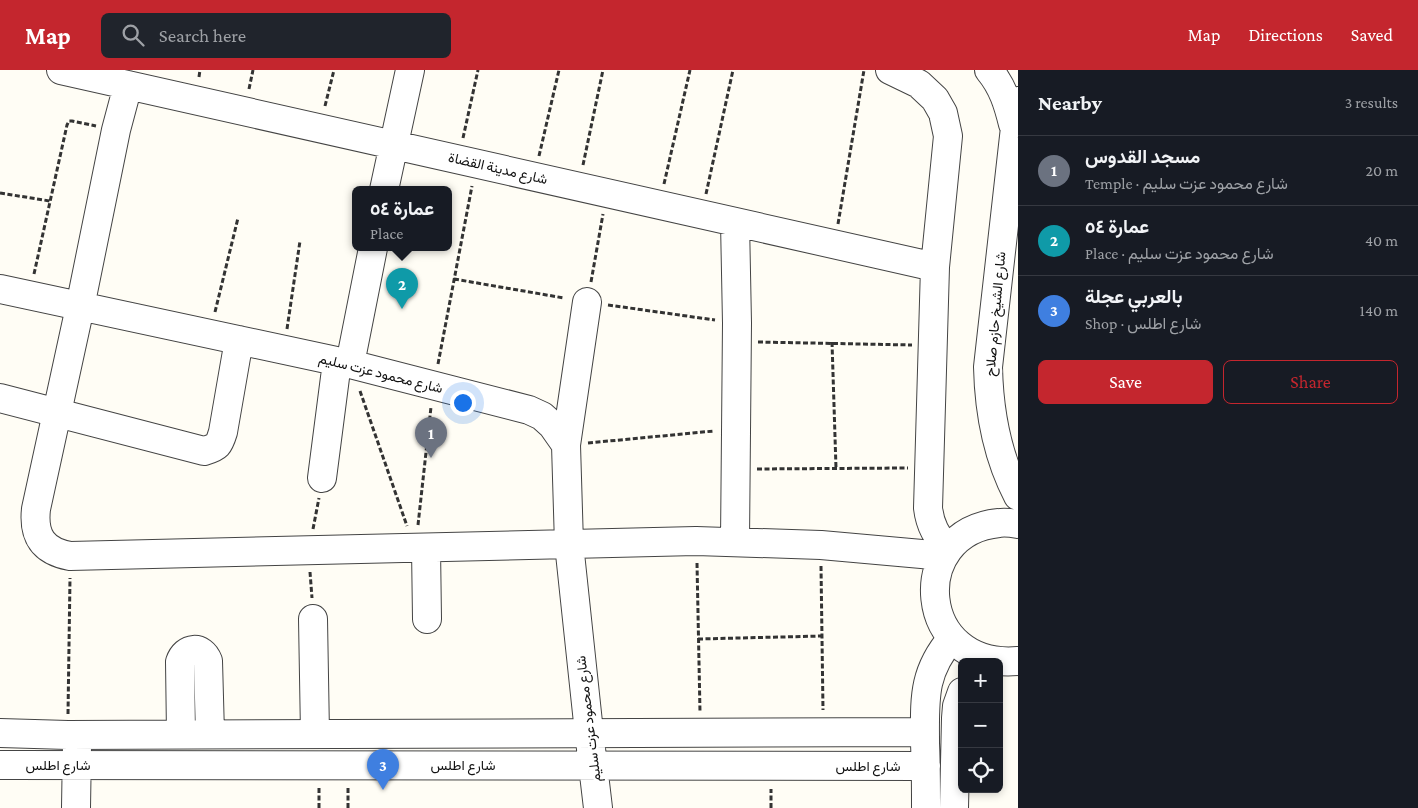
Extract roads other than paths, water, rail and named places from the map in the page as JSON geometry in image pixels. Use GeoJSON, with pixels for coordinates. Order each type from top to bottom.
{"type":"FeatureCollection","features":[{"type":"Feature","properties":{"kind":"street","name":"شارع مدينة القضاة"},"geometry":{"type":"LineString","coordinates":[[61,70],[935,267]]}},
{"type":"Feature","properties":{"kind":"street"},"geometry":{"type":"LineString","coordinates":[[385,186],[410,70]]}},
{"type":"Feature","properties":{"kind":"street"},"geometry":{"type":"LineString","coordinates":[[890,70],[919,84],[935,99],[943,113],[948,136],[935,267],[928,508],[929,519],[947,552]]}},
{"type":"Feature","properties":{"kind":"street"},"geometry":{"type":"LineString","coordinates":[[990,70],[998,81],[1006,99],[1014,128]]}},
{"type":"Feature","properties":{"kind":"street"},"geometry":{"type":"LineString","coordinates":[[128,85],[116,130],[36,509],[34,525],[41,542],[57,554],[70,556],[696,541],[947,552]]}},
{"type":"Feature","properties":{"kind":"street","name":"شارع الشيخ حازم صلاح"},"geometry":{"type":"LineString","coordinates":[[1018,101],[988,367],[989,393],[998,443],[1018,496]]}},
{"type":"Feature","properties":{"kind":"street"},"geometry":{"type":"LineString","coordinates":[[735,222],[737,333],[735,542]]}},
{"type":"Feature","properties":{"kind":"street"},"geometry":{"type":"LineString","coordinates":[[322,478],[344,363],[372,251]]}},
{"type":"Feature","properties":{"kind":"street","name":"شارع محمود عزت سليم"},"geometry":{"type":"LineString","coordinates":[[0,289],[344,363],[529,410],[542,416],[566,445],[569,544],[598,808]]}},
{"type":"Feature","properties":{"kind":"street"},"geometry":{"type":"LineString","coordinates":[[566,445],[587,302]]}},
{"type":"Feature","properties":{"kind":"street"},"geometry":{"type":"LineString","coordinates":[[0,398],[204,451],[213,449],[220,444],[223,432],[239,340]]}},
{"type":"Feature","properties":{"kind":"street"},"geometry":{"type":"LineString","coordinates":[[980,658],[952,638],[940,620],[935,598],[936,576],[947,552],[963,535],[980,526],[1000,522],[1018,524]]}},
{"type":"Feature","properties":{"kind":"street"},"geometry":{"type":"LineString","coordinates":[[420,548],[427,620]]}},
{"type":"Feature","properties":{"kind":"street"},"geometry":{"type":"LineString","coordinates":[[313,619],[315,734]]}},
{"type":"Feature","properties":{"kind":"street"},"geometry":{"type":"LineString","coordinates":[[926,808],[925,700],[927,684],[937,658],[952,638]]}},
{"type":"Feature","properties":{"kind":"street"},"geometry":{"type":"LineString","coordinates":[[181,734],[180,662],[187,651],[196,649],[204,653],[208,660],[210,734]]}},
{"type":"Feature","properties":{"kind":"street"},"geometry":{"type":"LineString","coordinates":[[1003,662],[1018,660]]}},
{"type":"Feature","properties":{"kind":"street"},"geometry":{"type":"LineString","coordinates":[[954,808],[958,703]]}},
{"type":"Feature","properties":{"kind":"street"},"geometry":{"type":"LineString","coordinates":[[0,733],[73,735],[925,732]]}},
{"type":"Feature","properties":{"kind":"street"},"geometry":{"type":"LineString","coordinates":[[73,735],[77,765],[76,808]]}},
{"type":"Feature","properties":{"kind":"street","name":"شارع اطلس"},"geometry":{"type":"LineString","coordinates":[[0,765],[926,766]]}},
{"type":"Feature","properties":{"kind":"place","name":"عمارة ٥٤"},"geometry":{"type":"Point","coordinates":[402,309]}},
{"type":"Feature","properties":{"kind":"place","name":"مسجد القدوس"},"geometry":{"type":"Point","coordinates":[431,458]}},
{"type":"Feature","properties":{"kind":"place","name":"بالعربي عجلة"},"geometry":{"type":"Point","coordinates":[383,790]}}]}
